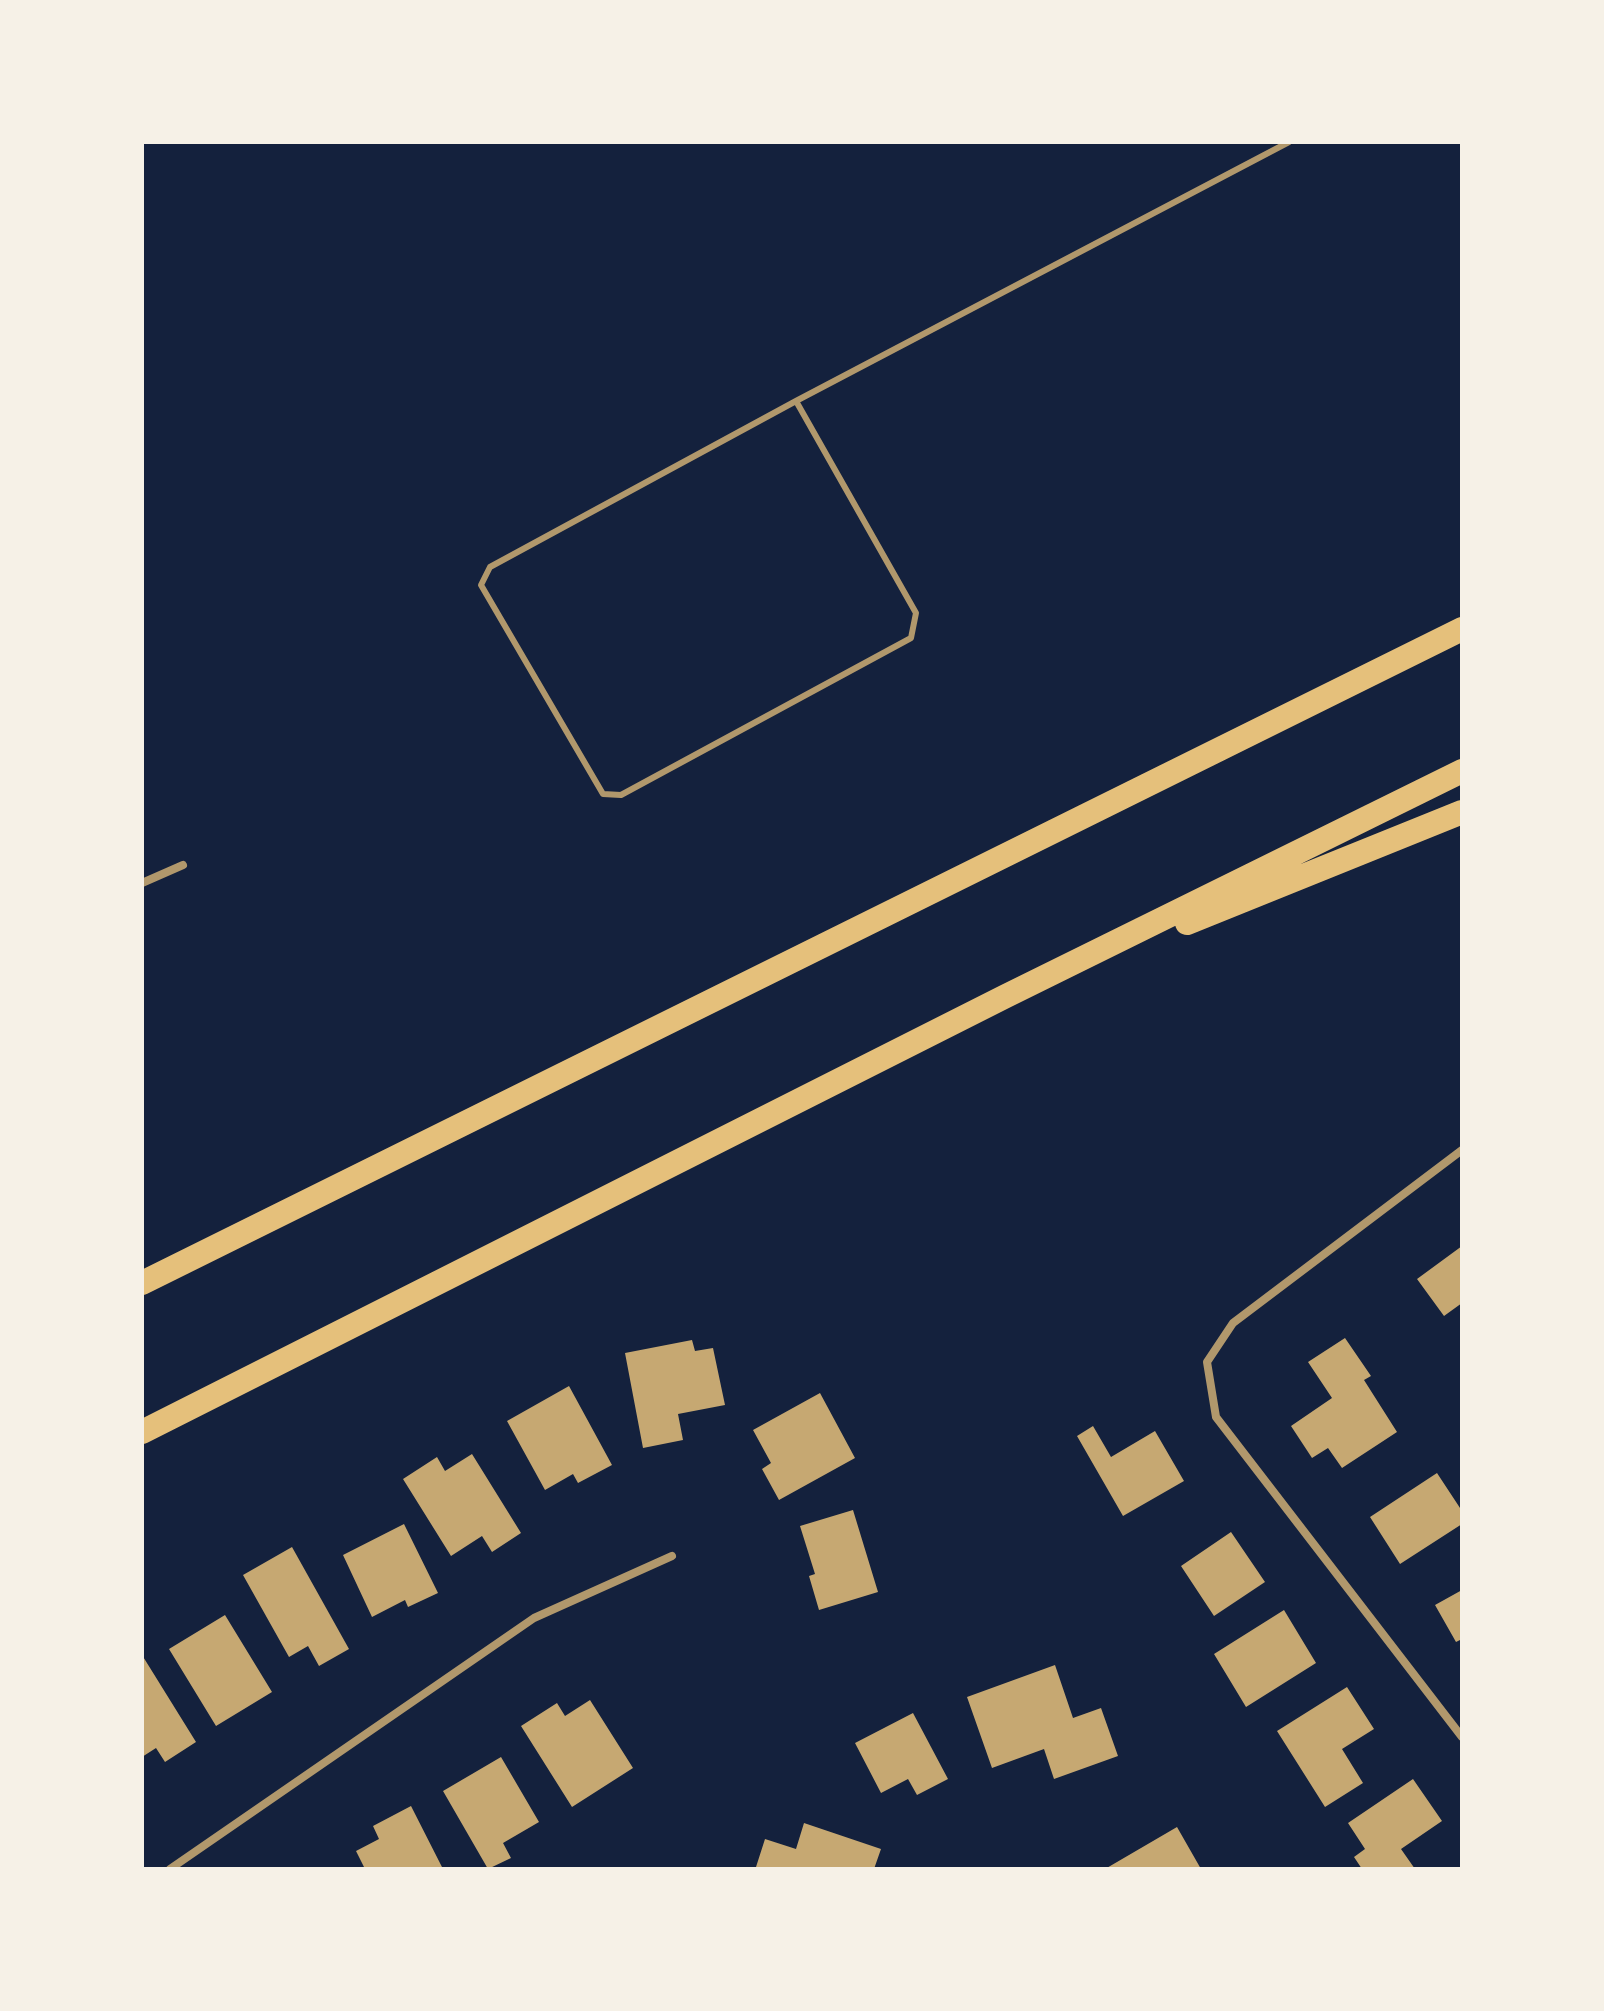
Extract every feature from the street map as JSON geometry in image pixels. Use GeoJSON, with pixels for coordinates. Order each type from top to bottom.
{"type":"FeatureCollection","features":[{"type":"Feature","properties":{"kind":"highway"},"geometry":{"type":"LineString","coordinates":[[142,1283],[1462,629]]}},
{"type":"Feature","properties":{"kind":"highway"},"geometry":{"type":"LineString","coordinates":[[142,1432],[1006,996],[1462,771]]}},
{"type":"Feature","properties":{"kind":"highway"},"geometry":{"type":"LineString","coordinates":[[1006,996],[1462,812]]}},
{"type":"Feature","properties":{"kind":"street"},"geometry":{"type":"LineString","coordinates":[[142,883],[183,865]]}},
{"type":"Feature","properties":{"kind":"street"},"geometry":{"type":"LineString","coordinates":[[1462,1150],[1233,1323],[1207,1362],[1216,1417],[1462,1737]]}},
{"type":"Feature","properties":{"kind":"street"},"geometry":{"type":"LineString","coordinates":[[170,1869],[534,1618],[672,1556]]}},
{"type":"Feature","properties":{"kind":"lane"},"geometry":{"type":"LineString","coordinates":[[796,401],[916,613],[911,638],[621,795],[603,794],[481,585],[490,567],[796,401],[1289,142]]}},
{"type":"Feature","properties":{"kind":"building"},"geometry":{"type":"Polygon","coordinates":[[[1462,1246],[1462,1303],[1444,1316],[1417,1279],[1462,1246]]]}},
{"type":"Feature","properties":{"kind":"building"},"geometry":{"type":"Polygon","coordinates":[[[1345,1338],[1371,1376],[1364,1380],[1397,1432],[1342,1468],[1328,1448],[1312,1458],[1291,1426],[1332,1398],[1308,1362],[1345,1338]]]}},
{"type":"Feature","properties":{"kind":"building"},"geometry":{"type":"Polygon","coordinates":[[[692,1340],[695,1351],[713,1348],[725,1405],[678,1414],[683,1440],[643,1448],[625,1353],[692,1340]]]}},
{"type":"Feature","properties":{"kind":"building"},"geometry":{"type":"Polygon","coordinates":[[[569,1386],[612,1465],[578,1483],[573,1474],[545,1490],[507,1421],[569,1386]]]}},
{"type":"Feature","properties":{"kind":"building"},"geometry":{"type":"Polygon","coordinates":[[[820,1393],[855,1458],[779,1500],[762,1469],[771,1463],[753,1430],[820,1393]]]}},
{"type":"Feature","properties":{"kind":"building"},"geometry":{"type":"Polygon","coordinates":[[[1093,1426],[1111,1457],[1155,1431],[1184,1481],[1123,1516],[1077,1436],[1093,1426]]]}},
{"type":"Feature","properties":{"kind":"building"},"geometry":{"type":"Polygon","coordinates":[[[472,1454],[521,1533],[492,1552],[482,1536],[451,1556],[403,1479],[437,1457],[445,1471],[472,1454]]]}},
{"type":"Feature","properties":{"kind":"building"},"geometry":{"type":"Polygon","coordinates":[[[1437,1473],[1462,1511],[1462,1524],[1400,1564],[1370,1517],[1437,1473]]]}},
{"type":"Feature","properties":{"kind":"building"},"geometry":{"type":"Polygon","coordinates":[[[853,1510],[878,1592],[819,1610],[809,1576],[815,1574],[800,1526],[853,1510]]]}},
{"type":"Feature","properties":{"kind":"building"},"geometry":{"type":"Polygon","coordinates":[[[404,1524],[438,1593],[408,1607],[405,1600],[372,1617],[343,1555],[404,1524]]]}},
{"type":"Feature","properties":{"kind":"building"},"geometry":{"type":"Polygon","coordinates":[[[1231,1532],[1265,1582],[1214,1616],[1181,1566],[1231,1532]]]}},
{"type":"Feature","properties":{"kind":"building"},"geometry":{"type":"Polygon","coordinates":[[[292,1547],[349,1649],[319,1666],[308,1646],[289,1657],[243,1575],[292,1547]]]}},
{"type":"Feature","properties":{"kind":"building"},"geometry":{"type":"Polygon","coordinates":[[[1462,1590],[1462,1639],[1456,1642],[1435,1605],[1462,1590]]]}},
{"type":"Feature","properties":{"kind":"building"},"geometry":{"type":"Polygon","coordinates":[[[1284,1610],[1316,1663],[1246,1707],[1214,1654],[1284,1610]]]}},
{"type":"Feature","properties":{"kind":"building"},"geometry":{"type":"Polygon","coordinates":[[[225,1615],[272,1692],[216,1726],[169,1649],[225,1615]]]}},
{"type":"Feature","properties":{"kind":"building"},"geometry":{"type":"Polygon","coordinates":[[[142,1655],[196,1742],[165,1762],[156,1748],[142,1757],[142,1655]]]}},
{"type":"Feature","properties":{"kind":"building"},"geometry":{"type":"Polygon","coordinates":[[[1055,1665],[1073,1718],[1101,1708],[1118,1756],[1054,1779],[1044,1749],[992,1768],[967,1697],[1055,1665]]]}},
{"type":"Feature","properties":{"kind":"building"},"geometry":{"type":"Polygon","coordinates":[[[1347,1687],[1374,1729],[1342,1749],[1363,1783],[1325,1807],[1277,1731],[1347,1687]]]}},
{"type":"Feature","properties":{"kind":"building"},"geometry":{"type":"Polygon","coordinates":[[[590,1700],[633,1768],[572,1807],[521,1726],[557,1703],[565,1716],[590,1700]]]}},
{"type":"Feature","properties":{"kind":"building"},"geometry":{"type":"Polygon","coordinates":[[[913,1713],[948,1779],[917,1795],[908,1779],[881,1793],[855,1743],[913,1713]]]}},
{"type":"Feature","properties":{"kind":"building"},"geometry":{"type":"Polygon","coordinates":[[[501,1757],[539,1822],[503,1843],[511,1858],[488,1869],[443,1791],[501,1757]]]}},
{"type":"Feature","properties":{"kind":"building"},"geometry":{"type":"Polygon","coordinates":[[[1413,1779],[1442,1821],[1401,1849],[1415,1869],[1362,1869],[1354,1857],[1365,1849],[1348,1823],[1413,1779]]]}},
{"type":"Feature","properties":{"kind":"building"},"geometry":{"type":"Polygon","coordinates":[[[411,1806],[443,1869],[365,1869],[356,1851],[379,1839],[373,1826],[411,1806]]]}},
{"type":"Feature","properties":{"kind":"building"},"geometry":{"type":"Polygon","coordinates":[[[804,1823],[881,1849],[874,1869],[756,1867],[765,1839],[796,1849],[804,1823]]]}},
{"type":"Feature","properties":{"kind":"building"},"geometry":{"type":"Polygon","coordinates":[[[1177,1827],[1201,1869],[1105,1869],[1177,1827]]]}}]}
